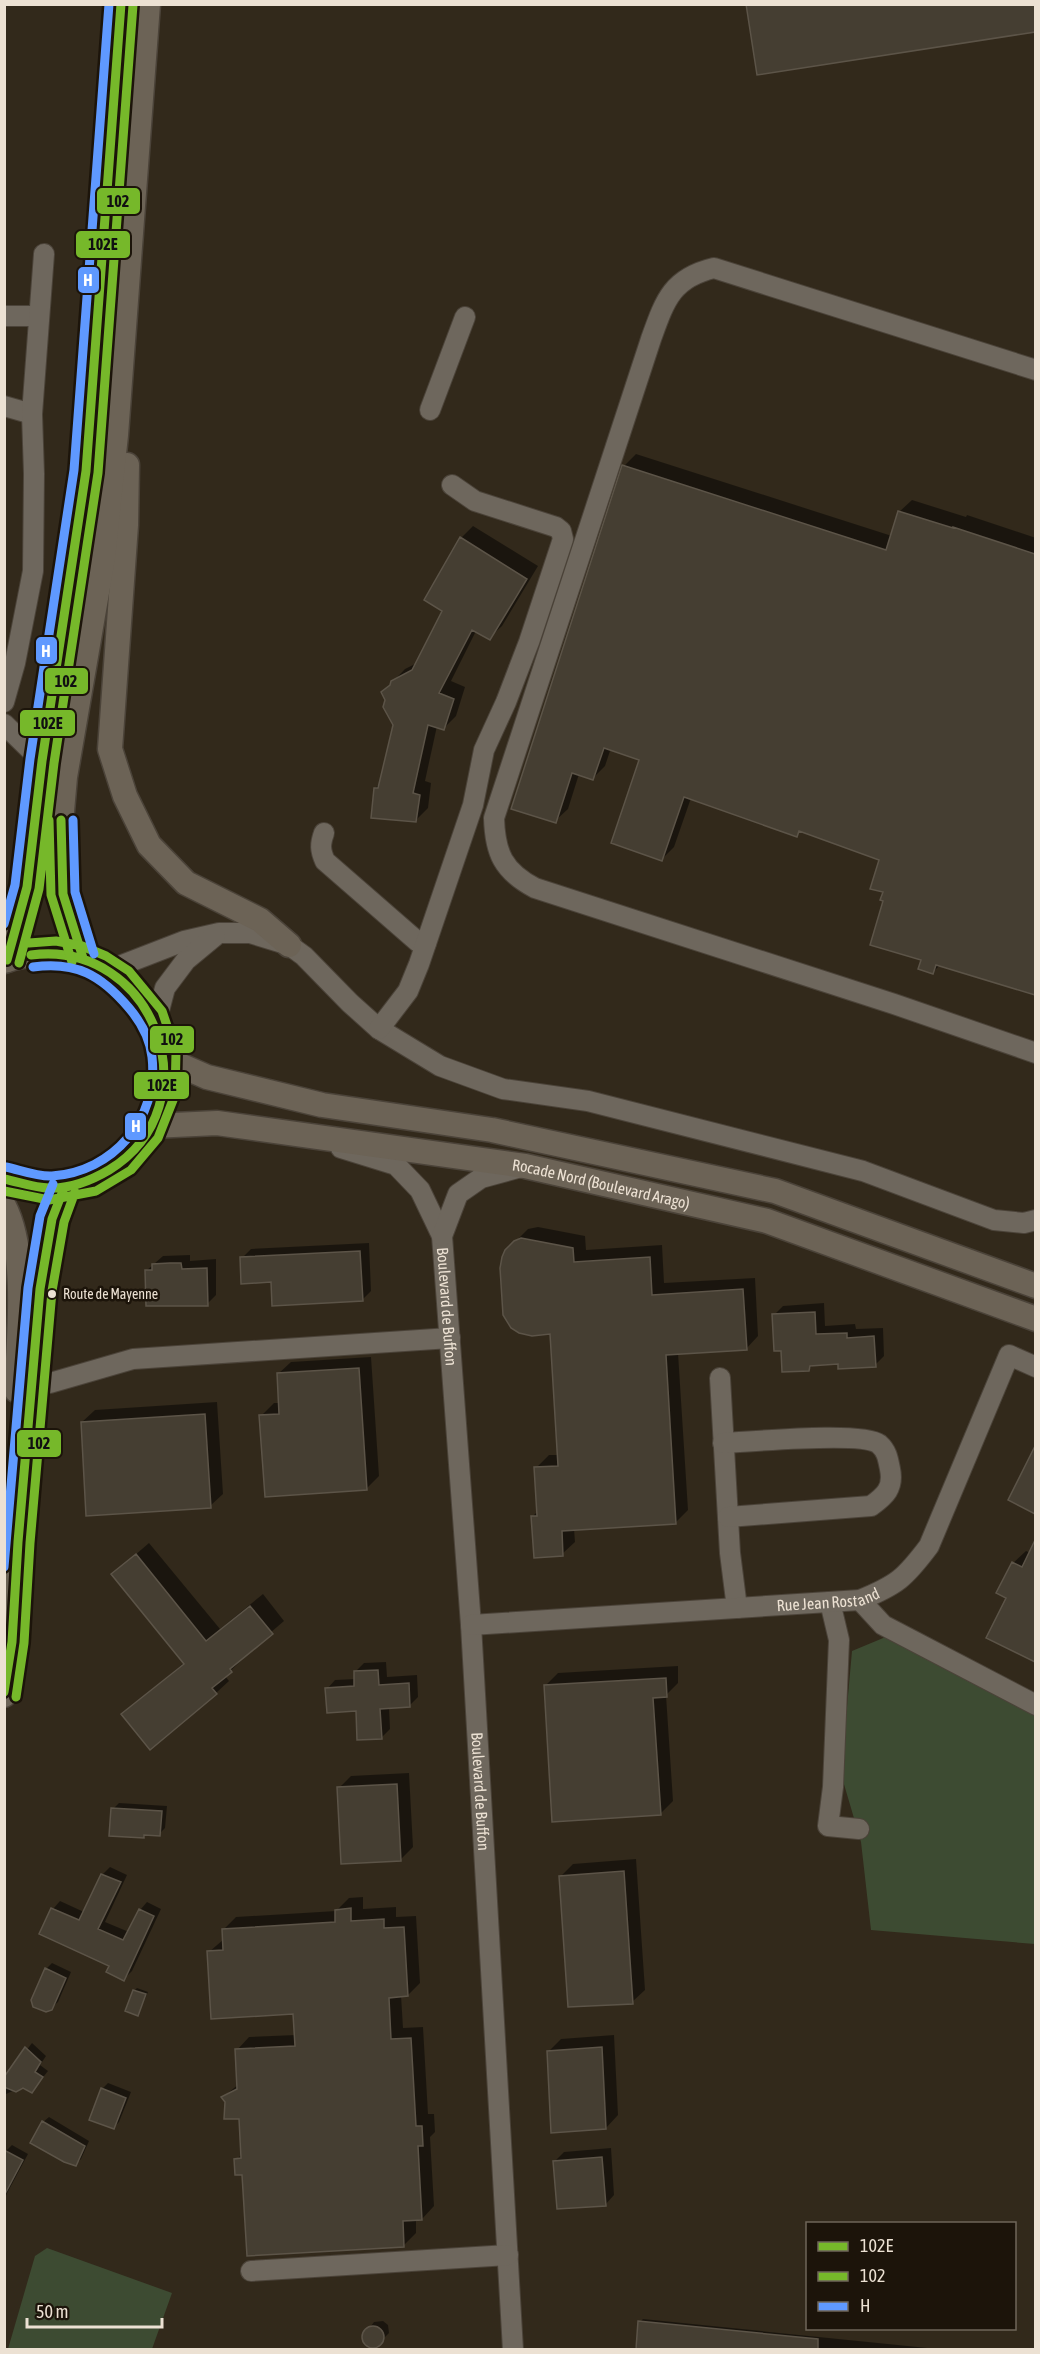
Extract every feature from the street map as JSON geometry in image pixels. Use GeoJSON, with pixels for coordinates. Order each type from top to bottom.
{"type":"FeatureCollection","features":[{"type":"Feature","properties":{"kind":"main road"},"geometry":{"type":"LineString","coordinates":[[4,1179],[24,1186],[64,1188],[91,1181],[115,1168],[136,1149],[152,1126],[164,1094],[166,1059],[156,1022],[137,993],[109,970],[83,958],[44,953],[6,961],[27,887],[42,761],[86,471],[121,4]]}},
{"type":"Feature","properties":{"kind":"main road"},"geometry":{"type":"LineString","coordinates":[[83,958],[63,894],[60,834],[65,777],[103,558],[116,435],[148,4]]}},
{"type":"Feature","properties":{"kind":"main road"},"geometry":{"type":"LineString","coordinates":[[116,435],[127,466],[126,525],[110,749],[125,796],[149,845],[186,883],[260,920],[289,945]]}},
{"type":"Feature","properties":{"kind":"main road"},"geometry":{"type":"LineString","coordinates":[[166,1059],[207,1077],[322,1105],[492,1130],[775,1191],[1035,1286]]}},
{"type":"Feature","properties":{"kind":"main road","name":"Rocade Nord (Boulevard Arago)"},"geometry":{"type":"LineString","coordinates":[[152,1126],[217,1123],[525,1166],[767,1221],[1035,1319]]}},
{"type":"Feature","properties":{"kind":"main road"},"geometry":{"type":"LineString","coordinates":[[4,1695],[12,1642],[18,1542],[40,1289],[52,1219],[64,1188]]}},
{"type":"Feature","properties":{"kind":"main road"},"geometry":{"type":"LineString","coordinates":[[4,1206],[12,1221],[20,1272],[4,1570]]}},
{"type":"Feature","properties":{"kind":"street"},"geometry":{"type":"LineString","coordinates":[[4,702],[15,663],[33,571],[32,414],[44,254]]}},
{"type":"Feature","properties":{"kind":"street"},"geometry":{"type":"LineString","coordinates":[[1035,370],[714,268],[682,280],[671,292],[663,306],[651,339],[495,818],[495,836],[499,855],[508,869],[520,880],[535,888],[894,1004],[1035,1053]]}},
{"type":"Feature","properties":{"kind":"street"},"geometry":{"type":"LineString","coordinates":[[4,316],[39,316]]}},
{"type":"Feature","properties":{"kind":"street"},"geometry":{"type":"LineString","coordinates":[[430,410],[465,317]]}},
{"type":"Feature","properties":{"kind":"street"},"geometry":{"type":"LineString","coordinates":[[4,406],[32,414]]}},
{"type":"Feature","properties":{"kind":"street"},"geometry":{"type":"LineString","coordinates":[[379,1029],[408,991],[426,944],[473,805],[484,750],[506,702],[529,642],[563,539],[561,531],[556,527],[475,501],[452,485]]}},
{"type":"Feature","properties":{"kind":"street"},"geometry":{"type":"LineString","coordinates":[[4,724],[42,761]]}},
{"type":"Feature","properties":{"kind":"street"},"geometry":{"type":"LineString","coordinates":[[324,833],[321,852],[325,861],[418,942],[426,944]]}},
{"type":"Feature","properties":{"kind":"street"},"geometry":{"type":"LineString","coordinates":[[156,1022],[165,988],[186,960],[219,933]]}},
{"type":"Feature","properties":{"kind":"street"},"geometry":{"type":"LineString","coordinates":[[109,970],[184,940],[219,933],[250,933],[289,945],[318,968],[348,1001],[379,1029],[440,1066],[502,1089],[588,1101],[862,1171],[994,1220],[1024,1223],[1035,1220]]}},
{"type":"Feature","properties":{"kind":"street"},"geometry":{"type":"LineString","coordinates":[[283,1131],[396,1165],[420,1190],[442,1236]]}},
{"type":"Feature","properties":{"kind":"street"},"geometry":{"type":"LineString","coordinates":[[442,1236],[458,1194],[482,1178],[525,1166]]}},
{"type":"Feature","properties":{"kind":"street","name":"Boulevard de Buffon"},"geometry":{"type":"LineString","coordinates":[[442,1236],[471,1625],[513,2349]]}},
{"type":"Feature","properties":{"kind":"street"},"geometry":{"type":"LineString","coordinates":[[32,1383],[50,1383],[133,1359],[450,1338]]}},
{"type":"Feature","properties":{"kind":"street","name":"Rue Jean Rostand"},"geometry":{"type":"LineString","coordinates":[[471,1625],[860,1600],[890,1588],[911,1570],[929,1546],[1009,1355],[1035,1367]]}},
{"type":"Feature","properties":{"kind":"street"},"geometry":{"type":"LineString","coordinates":[[720,1378],[736,1608]]}},
{"type":"Feature","properties":{"kind":"street"},"geometry":{"type":"LineString","coordinates":[[723,1443],[852,1437],[877,1443],[887,1454],[892,1478],[886,1495],[871,1506],[728,1517]]}},
{"type":"Feature","properties":{"kind":"street"},"geometry":{"type":"LineString","coordinates":[[860,1600],[883,1624],[1035,1705]]}},
{"type":"Feature","properties":{"kind":"street"},"geometry":{"type":"LineString","coordinates":[[830,1602],[839,1640],[828,1826],[859,1829]]}},
{"type":"Feature","properties":{"kind":"street"},"geometry":{"type":"LineString","coordinates":[[251,2271],[508,2255]]}},
{"type":"Feature","properties":{"kind":"green space"},"geometry":{"type":"Polygon","coordinates":[[[888,1636],[1035,1711],[1035,1944],[871,1930],[861,1842],[841,1774],[852,1651],[888,1636]]]}},
{"type":"Feature","properties":{"kind":"green space"},"geometry":{"type":"Polygon","coordinates":[[[47,2248],[172,2293],[152,2349],[8,2349],[35,2256],[47,2248]]]}},
{"type":"Feature","properties":{"kind":"building"},"geometry":{"type":"Polygon","coordinates":[[[746,4],[1035,4],[1035,32],[757,75],[746,4]]]}},
{"type":"Feature","properties":{"kind":"building"},"geometry":{"type":"Polygon","coordinates":[[[622,465],[886,550],[898,511],[1035,554],[1035,995],[936,965],[933,974],[918,969],[921,960],[870,945],[883,901],[880,900],[883,892],[870,889],[879,860],[799,831],[797,837],[684,797],[662,861],[611,843],[639,760],[604,748],[593,780],[572,773],[556,823],[511,809],[622,465]]]}},
{"type":"Feature","properties":{"kind":"building"},"geometry":{"type":"Polygon","coordinates":[[[460,537],[527,579],[490,640],[472,630],[439,693],[454,699],[444,730],[428,725],[413,793],[420,795],[416,822],[371,818],[374,788],[378,788],[393,725],[383,707],[385,700],[381,692],[390,685],[391,681],[412,670],[442,611],[424,600],[460,537]]]}},
{"type":"Feature","properties":{"kind":"building"},"geometry":{"type":"Polygon","coordinates":[[[521,1238],[573,1248],[574,1262],[650,1257],[652,1295],[743,1289],[747,1350],[666,1355],[676,1524],[562,1531],[563,1556],[534,1558],[531,1516],[537,1516],[534,1467],[558,1466],[550,1334],[532,1336],[519,1333],[511,1328],[503,1315],[500,1268],[502,1257],[514,1241],[521,1238]]]}},
{"type":"Feature","properties":{"kind":"building"},"geometry":{"type":"Polygon","coordinates":[[[360,1251],[363,1301],[272,1306],[271,1282],[241,1284],[240,1257],[360,1251]]]}},
{"type":"Feature","properties":{"kind":"building"},"geometry":{"type":"Polygon","coordinates":[[[181,1263],[182,1269],[207,1268],[208,1306],[146,1306],[145,1270],[152,1270],[152,1264],[181,1263]]]}},
{"type":"Feature","properties":{"kind":"building"},"geometry":{"type":"Polygon","coordinates":[[[815,1312],[816,1334],[847,1333],[847,1338],[874,1336],[876,1367],[838,1369],[838,1364],[810,1366],[809,1371],[782,1372],[781,1351],[774,1351],[772,1314],[815,1312]]]}},
{"type":"Feature","properties":{"kind":"building"},"geometry":{"type":"Polygon","coordinates":[[[359,1368],[367,1490],[265,1497],[259,1415],[279,1414],[277,1373],[359,1368]]]}},
{"type":"Feature","properties":{"kind":"building"},"geometry":{"type":"Polygon","coordinates":[[[205,1414],[211,1508],[86,1516],[81,1422],[205,1414]]]}},
{"type":"Feature","properties":{"kind":"building"},"geometry":{"type":"Polygon","coordinates":[[[1035,1446],[1035,1514],[1008,1500],[1035,1446]]]}},
{"type":"Feature","properties":{"kind":"building"},"geometry":{"type":"Polygon","coordinates":[[[1035,1540],[1035,1662],[986,1638],[1006,1598],[996,1593],[1012,1562],[1022,1567],[1035,1540]]]}},
{"type":"Feature","properties":{"kind":"building"},"geometry":{"type":"Polygon","coordinates":[[[136,1554],[206,1641],[250,1606],[273,1634],[230,1669],[232,1672],[212,1688],[217,1694],[150,1750],[121,1714],[184,1664],[111,1574],[136,1554]]]}},
{"type":"Feature","properties":{"kind":"building"},"geometry":{"type":"Polygon","coordinates":[[[378,1670],[379,1685],[409,1683],[410,1707],[380,1709],[382,1739],[357,1740],[356,1711],[327,1713],[325,1688],[354,1686],[354,1671],[378,1670]]]}},
{"type":"Feature","properties":{"kind":"building"},"geometry":{"type":"Polygon","coordinates":[[[666,1678],[667,1697],[653,1698],[661,1815],[552,1822],[544,1685],[666,1678]]]}},
{"type":"Feature","properties":{"kind":"building"},"geometry":{"type":"Polygon","coordinates":[[[397,1784],[401,1861],[341,1864],[337,1787],[397,1784]]]}},
{"type":"Feature","properties":{"kind":"building"},"geometry":{"type":"Polygon","coordinates":[[[111,1808],[162,1811],[160,1836],[144,1835],[144,1838],[109,1836],[111,1808]]]}},
{"type":"Feature","properties":{"kind":"building"},"geometry":{"type":"Polygon","coordinates":[[[624,1871],[633,2004],[568,2007],[559,1876],[624,1871]]]}},
{"type":"Feature","properties":{"kind":"building"},"geometry":{"type":"Polygon","coordinates":[[[101,1874],[121,1882],[98,1929],[123,1940],[139,1909],[154,1916],[124,1981],[106,1972],[109,1966],[39,1934],[51,1908],[79,1920],[101,1874]]]}},
{"type":"Feature","properties":{"kind":"building"},"geometry":{"type":"Polygon","coordinates":[[[351,1908],[351,1921],[384,1919],[384,1928],[404,1927],[408,1996],[389,1998],[391,2039],[411,2038],[416,2126],[422,2126],[423,2146],[418,2146],[422,2220],[403,2221],[404,2247],[247,2256],[242,2175],[235,2175],[234,2159],[241,2158],[239,2119],[224,2119],[225,2102],[221,2097],[237,2089],[235,2049],[295,2046],[293,2014],[211,2019],[207,1951],[223,1950],[222,1929],[335,1922],[335,1910],[351,1908]]]}},
{"type":"Feature","properties":{"kind":"building"},"geometry":{"type":"Polygon","coordinates":[[[45,1968],[66,1978],[52,2010],[46,2012],[33,2007],[31,2000],[45,1968]]]}},
{"type":"Feature","properties":{"kind":"building"},"geometry":{"type":"Polygon","coordinates":[[[133,1990],[146,1994],[138,2016],[125,2011],[133,1990]]]}},
{"type":"Feature","properties":{"kind":"building"},"geometry":{"type":"Polygon","coordinates":[[[25,2047],[41,2062],[35,2072],[43,2077],[32,2093],[23,2088],[16,2092],[4,2087],[4,2077],[25,2047]]]}},
{"type":"Feature","properties":{"kind":"building"},"geometry":{"type":"Polygon","coordinates":[[[602,2047],[606,2129],[551,2133],[547,2051],[602,2047]]]}},
{"type":"Feature","properties":{"kind":"building"},"geometry":{"type":"Polygon","coordinates":[[[101,2088],[126,2098],[114,2129],[89,2120],[101,2088]]]}},
{"type":"Feature","properties":{"kind":"building"},"geometry":{"type":"Polygon","coordinates":[[[42,2121],[85,2146],[76,2166],[30,2143],[42,2121]]]}},
{"type":"Feature","properties":{"kind":"building"},"geometry":{"type":"Polygon","coordinates":[[[4,2150],[23,2160],[4,2196],[4,2150]]]}},
{"type":"Feature","properties":{"kind":"building"},"geometry":{"type":"Polygon","coordinates":[[[602,2157],[606,2206],[557,2209],[553,2161],[602,2157]]]}},
{"type":"Feature","properties":{"kind":"building"},"geometry":{"type":"Polygon","coordinates":[[[638,2321],[818,2339],[818,2349],[636,2349],[638,2321]]]}},
{"type":"Feature","properties":{"kind":"building"},"geometry":{"type":"Polygon","coordinates":[[[373,2326],[381,2329],[384,2337],[381,2345],[373,2348],[365,2345],[362,2337],[365,2329],[373,2326]]]}},
{"type":"Feature","properties":{"kind":"transit line","name":"H"},"geometry":{"type":"LineString","coordinates":[[4,924],[15,885],[30,759],[74,470],[109,4]]}},
{"type":"Feature","properties":{"kind":"transit line","name":"102E"},"geometry":{"type":"LineString","coordinates":[[7,960],[27,887],[42,761],[86,471],[121,4]]}},
{"type":"Feature","properties":{"kind":"transit line","name":"102"},"geometry":{"type":"LineString","coordinates":[[19,963],[39,889],[54,763],[98,473],[133,5]]}},
{"type":"Feature","properties":{"kind":"transit line","name":"102"},"geometry":{"type":"LineString","coordinates":[[49,820],[51,895],[72,962]]}},
{"type":"Feature","properties":{"kind":"transit line","name":"102E"},"geometry":{"type":"LineString","coordinates":[[61,820],[63,894],[83,958]]}},
{"type":"Feature","properties":{"kind":"transit line","name":"H"},"geometry":{"type":"LineString","coordinates":[[73,820],[75,892],[94,954]]}},
{"type":"Feature","properties":{"kind":"transit line","name":"102"},"geometry":{"type":"LineString","coordinates":[[4,1191],[49,1200],[96,1191],[131,1170],[158,1138],[175,1095],[176,1052],[162,1011],[129,971],[106,956],[82,946],[56,941],[29,943]]}},
{"type":"Feature","properties":{"kind":"transit line","name":"102E"},"geometry":{"type":"LineString","coordinates":[[4,1179],[38,1187],[57,1188],[80,1183],[109,1170],[141,1141],[159,1107],[164,1069],[156,1032],[138,999],[110,973],[74,957],[31,955]]}},
{"type":"Feature","properties":{"kind":"transit line","name":"H"},"geometry":{"type":"LineString","coordinates":[[6,1167],[52,1176],[74,1172],[94,1164],[112,1153],[128,1138],[140,1121],[148,1101],[152,1080],[152,1057],[147,1037],[137,1019],[119,997],[87,973],[62,966],[33,967]]}},
{"type":"Feature","properties":{"kind":"transit line","name":"H"},"geometry":{"type":"LineString","coordinates":[[4,1567],[28,1288],[40,1216],[53,1184]]}},
{"type":"Feature","properties":{"kind":"transit line","name":"102E"},"geometry":{"type":"LineString","coordinates":[[4,1692],[12,1642],[18,1542],[40,1289],[52,1219],[64,1188]]}},
{"type":"Feature","properties":{"kind":"transit line","name":"102"},"geometry":{"type":"LineString","coordinates":[[16,1697],[24,1643],[30,1543],[52,1291],[64,1222],[75,1192]]}},
{"type":"Feature","properties":{"kind":"place","name":"Route de Mayenne"},"geometry":{"type":"Point","coordinates":[52,1294]}}]}
